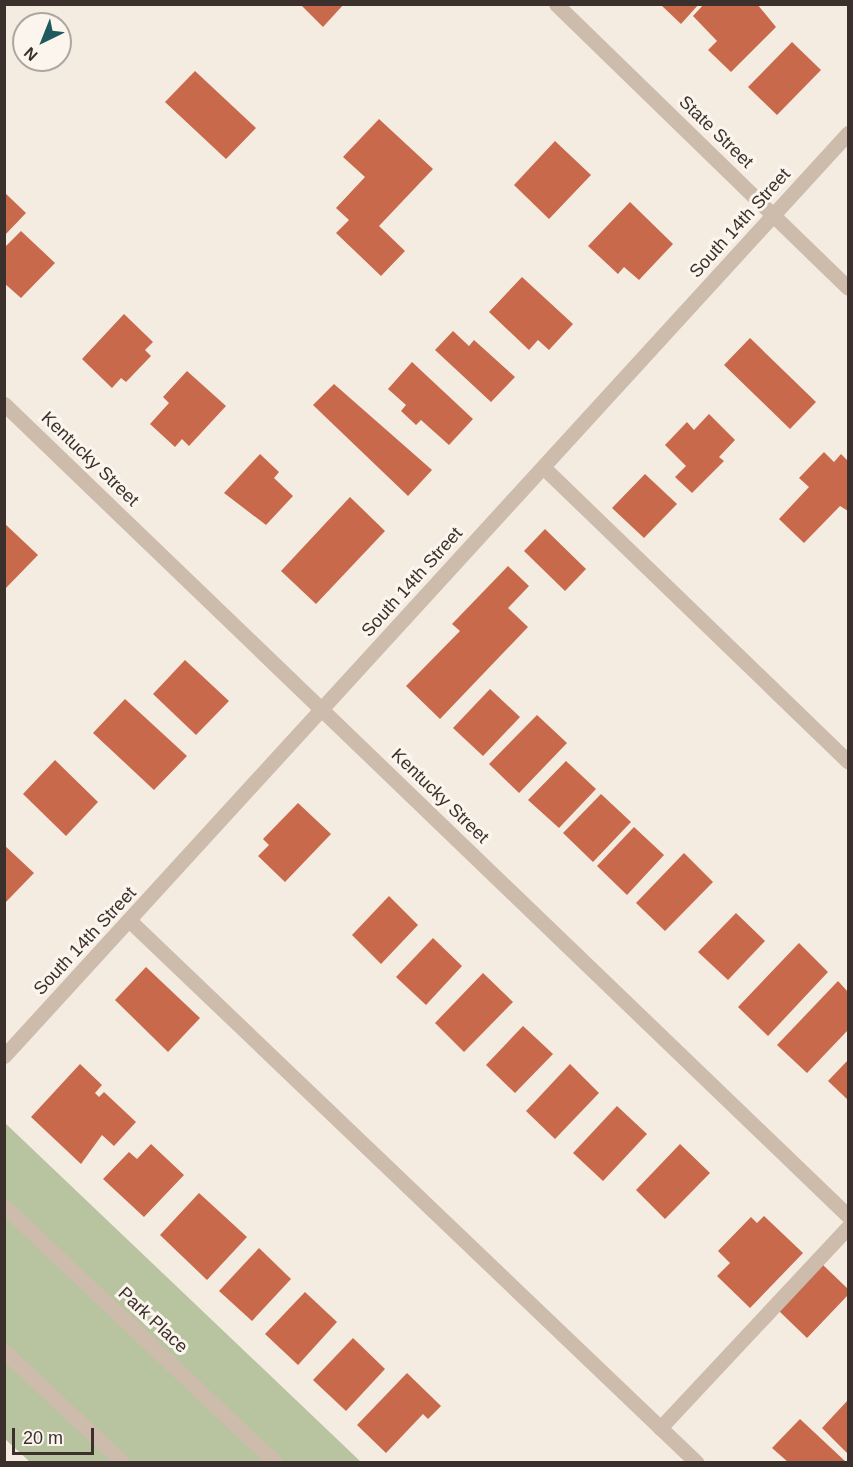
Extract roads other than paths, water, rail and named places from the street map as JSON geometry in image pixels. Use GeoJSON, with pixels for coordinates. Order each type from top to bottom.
{"type":"FeatureCollection","features":[{"type":"Feature","properties":{"kind":"street","name":"State Street"},"geometry":{"type":"LineString","coordinates":[[556,4],[849,288]]}},
{"type":"Feature","properties":{"kind":"street","name":"South 14th Street"},"geometry":{"type":"LineString","coordinates":[[4,1056],[131,922],[543,467],[849,134]]}},
{"type":"Feature","properties":{"kind":"street","name":"Kentucky Street"},"geometry":{"type":"LineString","coordinates":[[4,404],[849,1216]]}},
{"type":"Feature","properties":{"kind":"street"},"geometry":{"type":"LineString","coordinates":[[543,467],[849,762]]}},
{"type":"Feature","properties":{"kind":"street"},"geometry":{"type":"LineString","coordinates":[[131,922],[696,1462]]}},
{"type":"Feature","properties":{"kind":"street","name":"Park Place"},"geometry":{"type":"LineString","coordinates":[[4,1206],[275,1462]]}},
{"type":"Feature","properties":{"kind":"street"},"geometry":{"type":"LineString","coordinates":[[660,1428],[849,1227]]}},
{"type":"Feature","properties":{"kind":"street"},"geometry":{"type":"LineString","coordinates":[[4,1351],[122,1462]]}}]}
